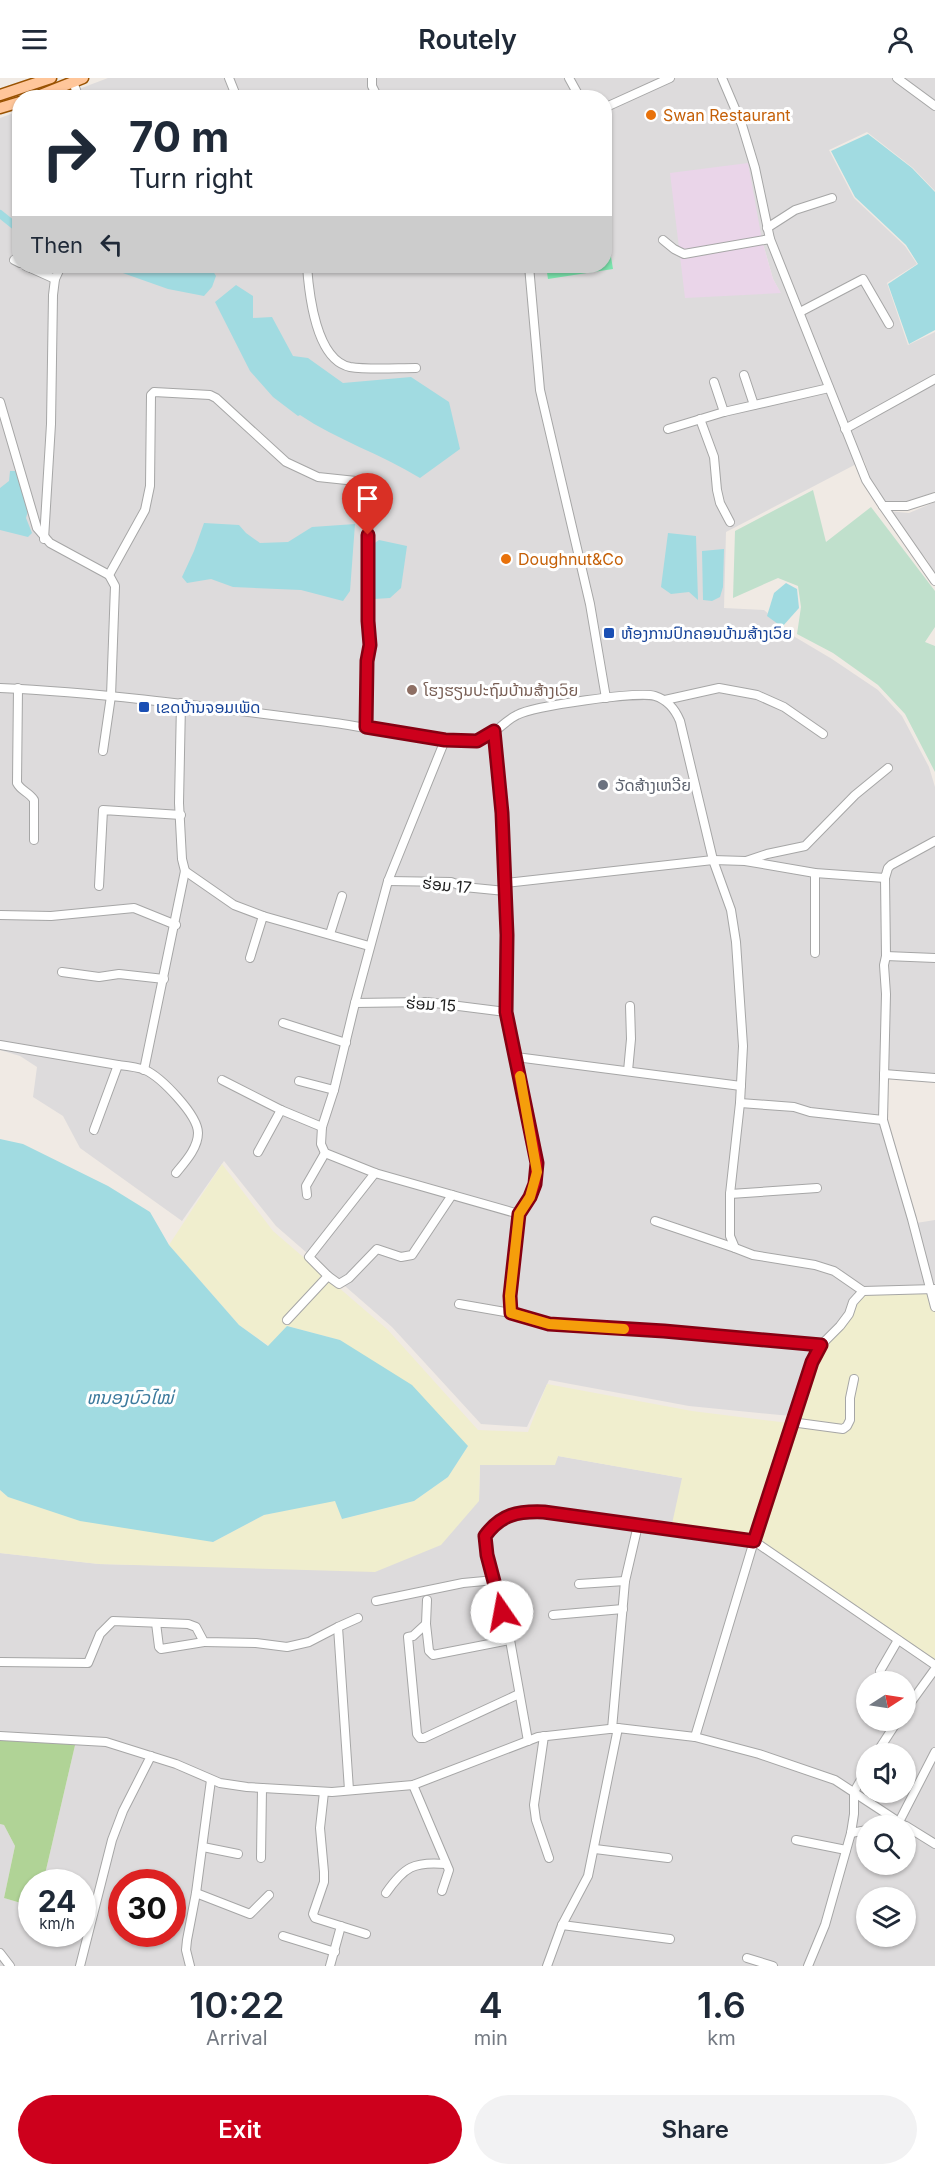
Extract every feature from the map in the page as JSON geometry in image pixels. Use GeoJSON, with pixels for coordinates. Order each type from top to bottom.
{"type":"FeatureCollection","features":[{"type":"Feature","properties":{"kind":"main road"},"geometry":{"type":"LineString","coordinates":[[15,90],[50,78]]}},
{"type":"Feature","properties":{"kind":"main road"},"geometry":{"type":"LineString","coordinates":[[53,90],[78,80]]}},
{"type":"Feature","properties":{"kind":"street"},"geometry":{"type":"LineString","coordinates":[[612,104],[670,78]]}},
{"type":"Feature","properties":{"kind":"street"},"geometry":{"type":"LineString","coordinates":[[722,78],[742,125],[755,168],[770,239],[866,480],[935,581]]}},
{"type":"Feature","properties":{"kind":"street"},"geometry":{"type":"LineString","coordinates":[[897,78],[935,106]]}},
{"type":"Feature","properties":{"kind":"street"},"geometry":{"type":"LineString","coordinates":[[767,228],[795,210],[832,198]]}},
{"type":"Feature","properties":{"kind":"street"},"geometry":{"type":"LineString","coordinates":[[663,240],[684,254],[770,239]]}},
{"type":"Feature","properties":{"kind":"street"},"geometry":{"type":"LineString","coordinates":[[42,273],[55,279]]}},
{"type":"Feature","properties":{"kind":"street"},"geometry":{"type":"LineString","coordinates":[[44,538],[51,424],[53,295],[58,273]]}},
{"type":"Feature","properties":{"kind":"street"},"geometry":{"type":"LineString","coordinates":[[308,273],[313,310],[323,342],[334,359],[350,367],[416,368]]}},
{"type":"Feature","properties":{"kind":"street"},"geometry":{"type":"LineString","coordinates":[[530,273],[540,390],[590,603],[606,698]]}},
{"type":"Feature","properties":{"kind":"street"},"geometry":{"type":"LineString","coordinates":[[800,312],[863,279],[889,324]]}},
{"type":"Feature","properties":{"kind":"street"},"geometry":{"type":"LineString","coordinates":[[744,375],[754,405]]}},
{"type":"Feature","properties":{"kind":"street"},"geometry":{"type":"LineString","coordinates":[[845,429],[935,380]]}},
{"type":"Feature","properties":{"kind":"street"},"geometry":{"type":"LineString","coordinates":[[714,382],[724,412]]}},
{"type":"Feature","properties":{"kind":"street"},"geometry":{"type":"LineString","coordinates":[[668,429],[700,418],[829,388]]}},
{"type":"Feature","properties":{"kind":"street"},"geometry":{"type":"LineString","coordinates":[[109,575],[145,510],[150,486],[153,393],[203,393],[216,398],[286,462],[318,477],[356,481],[368,492],[370,645],[367,661],[366,727]]}},
{"type":"Feature","properties":{"kind":"street"},"geometry":{"type":"LineString","coordinates":[[0,402],[37,528],[44,538],[109,575],[115,586],[111,696],[103,751]]}},
{"type":"Feature","properties":{"kind":"street"},"geometry":{"type":"LineString","coordinates":[[700,418],[714,457],[720,503],[730,522]]}},
{"type":"Feature","properties":{"kind":"street"},"geometry":{"type":"LineString","coordinates":[[883,506],[907,506],[935,497]]}},
{"type":"Feature","properties":{"kind":"street"},"geometry":{"type":"LineString","coordinates":[[0,688],[181,703],[366,727],[445,740],[477,741],[514,716],[530,710],[642,694],[665,700],[672,706],[680,721],[713,860],[730,910],[736,942],[743,1046],[740,1103],[730,1194],[730,1236],[735,1248]]}},
{"type":"Feature","properties":{"kind":"street"},"geometry":{"type":"LineString","coordinates":[[18,688],[17,783],[20,789],[32,796],[34,800],[34,840]]}},
{"type":"Feature","properties":{"kind":"street"},"geometry":{"type":"LineString","coordinates":[[665,700],[719,688],[757,695],[784,707],[823,734]]}},
{"type":"Feature","properties":{"kind":"street"},"geometry":{"type":"LineString","coordinates":[[144,1070],[176,925],[185,872],[182,859],[181,703]]}},
{"type":"Feature","properties":{"kind":"street"},"geometry":{"type":"LineString","coordinates":[[494,731],[502,813],[506,1012],[537,1163],[532,1191],[519,1214],[510,1296],[511,1313]]}},
{"type":"Feature","properties":{"kind":"street"},"geometry":{"type":"LineString","coordinates":[[445,740],[388,881],[369,946],[334,1090],[322,1127],[321,1144],[325,1153],[375,1173],[519,1214]]}},
{"type":"Feature","properties":{"kind":"street"},"geometry":{"type":"LineString","coordinates":[[745,861],[809,844],[855,795],[888,768]]}},
{"type":"Feature","properties":{"kind":"street"},"geometry":{"type":"LineString","coordinates":[[99,886],[103,810],[181,815]]}},
{"type":"Feature","properties":{"kind":"street"},"geometry":{"type":"LineString","coordinates":[[935,841],[891,865],[885,878],[886,994],[883,1120],[933,1289],[935,1307]]}},
{"type":"Feature","properties":{"kind":"street","name":"ຮ່ອມ 17"},"geometry":{"type":"LineString","coordinates":[[388,881],[451,882],[464,887],[505,887],[713,860],[745,861]]}},
{"type":"Feature","properties":{"kind":"street"},"geometry":{"type":"LineString","coordinates":[[745,861],[815,873],[885,878]]}},
{"type":"Feature","properties":{"kind":"street"},"geometry":{"type":"LineString","coordinates":[[185,872],[234,905],[263,916],[369,946]]}},
{"type":"Feature","properties":{"kind":"street"},"geometry":{"type":"LineString","coordinates":[[815,873],[815,953]]}},
{"type":"Feature","properties":{"kind":"street"},"geometry":{"type":"LineString","coordinates":[[330,934],[342,896]]}},
{"type":"Feature","properties":{"kind":"street"},"geometry":{"type":"LineString","coordinates":[[0,915],[51,916],[137,908],[176,925]]}},
{"type":"Feature","properties":{"kind":"street"},"geometry":{"type":"LineString","coordinates":[[250,958],[263,916]]}},
{"type":"Feature","properties":{"kind":"street"},"geometry":{"type":"LineString","coordinates":[[886,956],[935,958]]}},
{"type":"Feature","properties":{"kind":"street"},"geometry":{"type":"LineString","coordinates":[[62,972],[99,977],[119,974],[164,979]]}},
{"type":"Feature","properties":{"kind":"street","name":"ຮ່ອມ 15"},"geometry":{"type":"LineString","coordinates":[[355,1003],[427,1002],[506,1012]]}},
{"type":"Feature","properties":{"kind":"street"},"geometry":{"type":"LineString","coordinates":[[628,1071],[632,1039],[630,1006]]}},
{"type":"Feature","properties":{"kind":"street"},"geometry":{"type":"LineString","coordinates":[[283,1023],[346,1042]]}},
{"type":"Feature","properties":{"kind":"street"},"geometry":{"type":"LineString","coordinates":[[0,1045],[144,1070],[160,1078],[193,1118],[198,1130],[195,1146],[176,1173]]}},
{"type":"Feature","properties":{"kind":"street"},"geometry":{"type":"LineString","coordinates":[[516,1057],[741,1086]]}},
{"type":"Feature","properties":{"kind":"street"},"geometry":{"type":"LineString","coordinates":[[94,1130],[118,1065]]}},
{"type":"Feature","properties":{"kind":"street"},"geometry":{"type":"LineString","coordinates":[[884,1074],[935,1078]]}},
{"type":"Feature","properties":{"kind":"street"},"geometry":{"type":"LineString","coordinates":[[222,1080],[281,1110],[322,1127]]}},
{"type":"Feature","properties":{"kind":"street"},"geometry":{"type":"LineString","coordinates":[[298,1081],[334,1090]]}},
{"type":"Feature","properties":{"kind":"street"},"geometry":{"type":"LineString","coordinates":[[740,1103],[794,1107],[810,1112],[883,1120]]}},
{"type":"Feature","properties":{"kind":"street"},"geometry":{"type":"LineString","coordinates":[[258,1152],[281,1110]]}},
{"type":"Feature","properties":{"kind":"street"},"geometry":{"type":"LineString","coordinates":[[307,1195],[306,1186],[325,1153]]}},
{"type":"Feature","properties":{"kind":"street"},"geometry":{"type":"LineString","coordinates":[[375,1173],[309,1257],[338,1283],[344,1283],[377,1249],[401,1257],[412,1255],[452,1195]]}},
{"type":"Feature","properties":{"kind":"street"},"geometry":{"type":"LineString","coordinates":[[730,1194],[817,1188]]}},
{"type":"Feature","properties":{"kind":"street"},"geometry":{"type":"LineString","coordinates":[[655,1221],[753,1255],[815,1265],[834,1271],[863,1292],[933,1289]]}},
{"type":"Feature","properties":{"kind":"street"},"geometry":{"type":"LineString","coordinates":[[287,1320],[328,1276]]}},
{"type":"Feature","properties":{"kind":"street"},"geometry":{"type":"LineString","coordinates":[[695,1737],[791,1422],[812,1362],[821,1345],[840,1326],[853,1302],[863,1292]]}},
{"type":"Feature","properties":{"kind":"street"},"geometry":{"type":"LineString","coordinates":[[459,1304],[511,1313],[549,1324],[664,1331],[821,1345]]}},
{"type":"Feature","properties":{"kind":"street"},"geometry":{"type":"LineString","coordinates":[[791,1422],[843,1429],[848,1426],[849,1398],[854,1379]]}},
{"type":"Feature","properties":{"kind":"street"},"geometry":{"type":"LineString","coordinates":[[528,1741],[510,1640],[487,1555],[485,1536],[494,1523],[505,1517],[531,1511],[754,1541],[935,1665]]}},
{"type":"Feature","properties":{"kind":"street"},"geometry":{"type":"LineString","coordinates":[[547,1966],[562,1925],[588,1875],[595,1849],[615,1728],[625,1581],[638,1525]]}},
{"type":"Feature","properties":{"kind":"street"},"geometry":{"type":"LineString","coordinates":[[376,1601],[463,1583],[495,1580]]}},
{"type":"Feature","properties":{"kind":"street"},"geometry":{"type":"LineString","coordinates":[[579,1584],[625,1581]]}},
{"type":"Feature","properties":{"kind":"street"},"geometry":{"type":"LineString","coordinates":[[427,1600],[426,1623],[429,1651],[433,1655],[510,1640]]}},
{"type":"Feature","properties":{"kind":"street"},"geometry":{"type":"LineString","coordinates":[[553,1615],[622,1609]]}},
{"type":"Feature","properties":{"kind":"street"},"geometry":{"type":"LineString","coordinates":[[156,1623],[161,1649],[204,1642],[256,1643],[287,1647],[309,1642],[358,1618]]}},
{"type":"Feature","properties":{"kind":"street"},"geometry":{"type":"LineString","coordinates":[[0,1662],[88,1663],[100,1634],[113,1621],[188,1624],[196,1627],[204,1642]]}},
{"type":"Feature","properties":{"kind":"street"},"geometry":{"type":"LineString","coordinates":[[426,1623],[408,1637],[417,1734],[420,1738],[519,1694]]}},
{"type":"Feature","properties":{"kind":"street"},"geometry":{"type":"LineString","coordinates":[[338,1627],[350,1790]]}},
{"type":"Feature","properties":{"kind":"street"},"geometry":{"type":"LineString","coordinates":[[880,1671],[898,1640]]}},
{"type":"Feature","properties":{"kind":"street"},"geometry":{"type":"LineString","coordinates":[[916,1695],[935,1669]]}},
{"type":"Feature","properties":{"kind":"street"},"geometry":{"type":"LineString","coordinates":[[0,1736],[106,1742],[176,1764],[211,1780],[262,1788],[324,1792],[413,1785],[544,1736],[615,1728],[695,1737],[786,1763],[835,1780],[889,1815]]}},
{"type":"Feature","properties":{"kind":"street"},"geometry":{"type":"LineString","coordinates":[[544,1736],[534,1805],[536,1820],[549,1858]]}},
{"type":"Feature","properties":{"kind":"street"},"geometry":{"type":"LineString","coordinates":[[907,1815],[934,1752]]}},
{"type":"Feature","properties":{"kind":"street"},"geometry":{"type":"LineString","coordinates":[[80,1966],[112,1840],[123,1811],[151,1756]]}},
{"type":"Feature","properties":{"kind":"street"},"geometry":{"type":"LineString","coordinates":[[190,1966],[186,1950],[187,1940],[203,1847],[211,1780]]}},
{"type":"Feature","properties":{"kind":"street"},"geometry":{"type":"LineString","coordinates":[[413,1785],[449,1873],[442,1891]]}},
{"type":"Feature","properties":{"kind":"street"},"geometry":{"type":"LineString","coordinates":[[261,1858],[262,1788]]}},
{"type":"Feature","properties":{"kind":"street"},"geometry":{"type":"LineString","coordinates":[[808,1966],[825,1925],[851,1833],[856,1788]]}},
{"type":"Feature","properties":{"kind":"street"},"geometry":{"type":"LineString","coordinates":[[324,1792],[320,1828],[324,1882],[313,1914],[315,1918],[366,1934]]}},
{"type":"Feature","properties":{"kind":"street"},"geometry":{"type":"LineString","coordinates":[[851,1833],[856,1832]]}},
{"type":"Feature","properties":{"kind":"street"},"geometry":{"type":"LineString","coordinates":[[916,1832],[935,1844]]}},
{"type":"Feature","properties":{"kind":"street"},"geometry":{"type":"LineString","coordinates":[[796,1840],[846,1850]]}},
{"type":"Feature","properties":{"kind":"street"},"geometry":{"type":"LineString","coordinates":[[203,1847],[238,1854]]}},
{"type":"Feature","properties":{"kind":"street"},"geometry":{"type":"LineString","coordinates":[[595,1849],[668,1858]]}},
{"type":"Feature","properties":{"kind":"street"},"geometry":{"type":"LineString","coordinates":[[387,1893],[398,1876],[421,1863],[446,1864]]}},
{"type":"Feature","properties":{"kind":"street"},"geometry":{"type":"LineString","coordinates":[[196,1893],[250,1914],[269,1895]]}},
{"type":"Feature","properties":{"kind":"street"},"geometry":{"type":"LineString","coordinates":[[562,1925],[670,1939]]}},
{"type":"Feature","properties":{"kind":"street"},"geometry":{"type":"LineString","coordinates":[[330,1966],[341,1926]]}},
{"type":"Feature","properties":{"kind":"street"},"geometry":{"type":"LineString","coordinates":[[283,1936],[334,1952]]}},
{"type":"Feature","properties":{"kind":"street"},"geometry":{"type":"LineString","coordinates":[[0,1953],[10,1966]]}},
{"type":"Feature","properties":{"kind":"street"},"geometry":{"type":"LineString","coordinates":[[747,1958],[773,1966]]}},
{"type":"Feature","properties":{"kind":"shaded area"},"geometry":{"type":"Polygon","coordinates":[[[108,78],[935,78],[935,191],[913,168],[867,132],[829,150],[854,198],[905,246],[917,264],[887,283],[908,345],[935,332],[935,492],[905,502],[884,502],[875,493],[864,460],[726,532],[724,608],[764,610],[795,637],[878,690],[902,716],[929,767],[935,787],[935,1075],[881,1072],[882,1114],[910,1224],[935,1220],[935,1452],[889,1422],[689,1406],[549,1380],[527,1427],[481,1424],[392,1327],[276,1226],[224,1161],[182,1221],[80,1148],[63,1116],[33,1097],[37,1067],[20,1056],[0,1050],[0,118],[12,114],[12,273],[612,273],[612,90],[76,90],[108,78]],[[670,173],[780,292],[773,279],[762,240],[670,173]]]}},
{"type":"Feature","properties":{"kind":"shaded area"},"geometry":{"type":"Polygon","coordinates":[[[748,163],[762,240],[773,279],[781,293],[685,298],[670,173],[748,163]]]}},
{"type":"Feature","properties":{"kind":"shaded area"},"geometry":{"type":"Polygon","coordinates":[[[935,502],[935,574],[927,560],[887,511],[909,513],[935,502]]]}},
{"type":"Feature","properties":{"kind":"shaded area"},"geometry":{"type":"Polygon","coordinates":[[[222,1164],[273,1231],[388,1330],[478,1430],[528,1432],[547,1384],[692,1411],[789,1423],[813,1363],[862,1293],[935,1290],[935,1662],[876,1623],[757,1537],[672,1524],[682,1478],[558,1456],[555,1465],[480,1465],[479,1501],[441,1545],[375,1572],[99,1564],[0,1553],[0,1490],[8,1497],[213,1542],[264,1515],[335,1500],[342,1519],[414,1501],[448,1477],[468,1446],[340,1340],[287,1326],[269,1346],[239,1325],[169,1245],[222,1164]]]}},
{"type":"Feature","properties":{"kind":"shaded area"},"geometry":{"type":"Polygon","coordinates":[[[558,1456],[683,1478],[757,1537],[876,1623],[935,1662],[935,1966],[0,1966],[0,1824],[4,1825],[15,1846],[4,1898],[18,1902],[18,1947],[96,1947],[96,1869],[46,1869],[76,1741],[0,1736],[0,1553],[99,1564],[234,1567],[479,1501],[480,1465],[554,1465],[558,1456]]]}},
{"type":"Feature","properties":{"kind":"green space"},"geometry":{"type":"Polygon","coordinates":[[[547,273],[587,273],[548,279],[547,273]]]}},
{"type":"Feature","properties":{"kind":"green space"},"geometry":{"type":"Polygon","coordinates":[[[813,490],[826,542],[871,507],[935,591],[935,627],[925,642],[935,646],[935,772],[905,714],[878,685],[833,653],[797,634],[801,607],[798,586],[778,578],[733,598],[735,531],[813,490]]]}},
{"type":"Feature","properties":{"kind":"green space"},"geometry":{"type":"Polygon","coordinates":[[[0,1736],[76,1741],[46,1869],[18,1869],[18,1902],[4,1898],[15,1846],[4,1825],[0,1824],[0,1736]]]}},
{"type":"Feature","properties":{"kind":"water"},"geometry":{"type":"Polygon","coordinates":[[[868,134],[912,168],[935,192],[935,330],[909,344],[888,284],[918,264],[906,245],[855,197],[831,151],[868,134]]]}},
{"type":"Feature","properties":{"kind":"water"},"geometry":{"type":"Polygon","coordinates":[[[123,273],[214,273],[216,276],[212,287],[204,296],[168,289],[123,273]]]}},
{"type":"Feature","properties":{"kind":"water"},"geometry":{"type":"Polygon","coordinates":[[[236,285],[253,296],[253,318],[272,317],[293,356],[308,358],[343,383],[411,377],[449,402],[460,449],[420,478],[298,416],[273,397],[250,371],[215,302],[236,285]]]}},
{"type":"Feature","properties":{"kind":"water"},"geometry":{"type":"Polygon","coordinates":[[[10,471],[20,471],[29,507],[26,518],[32,533],[28,537],[0,530],[0,488],[9,481],[10,471]]]}},
{"type":"Feature","properties":{"kind":"water"},"geometry":{"type":"Polygon","coordinates":[[[204,523],[239,525],[260,543],[288,542],[312,527],[355,524],[350,591],[343,601],[301,590],[233,587],[211,579],[187,583],[182,577],[204,523]]]}},
{"type":"Feature","properties":{"kind":"water"},"geometry":{"type":"Polygon","coordinates":[[[668,533],[696,536],[698,600],[689,592],[671,594],[661,587],[668,533]]]}},
{"type":"Feature","properties":{"kind":"water"},"geometry":{"type":"Polygon","coordinates":[[[379,540],[407,546],[401,588],[390,598],[374,599],[372,545],[379,540]]]}},
{"type":"Feature","properties":{"kind":"water"},"geometry":{"type":"Polygon","coordinates":[[[724,549],[723,587],[720,597],[712,601],[703,600],[702,551],[724,549]]]}},
{"type":"Feature","properties":{"kind":"water"},"geometry":{"type":"Polygon","coordinates":[[[786,583],[797,589],[799,608],[782,627],[767,616],[774,593],[786,583]]]}},
{"type":"Feature","properties":{"kind":"water","name":"ຫນອງບົວໄໝ່"},"geometry":{"type":"Polygon","coordinates":[[[0,1139],[23,1144],[108,1186],[150,1212],[169,1245],[239,1325],[268,1346],[287,1326],[340,1340],[412,1385],[468,1446],[448,1477],[414,1501],[342,1519],[335,1501],[264,1515],[213,1542],[80,1521],[8,1497],[0,1490],[0,1139]]]}},
{"type":"Feature","properties":{"kind":"waterway"},"geometry":{"type":"LineString","coordinates":[[0,214],[12,224]]}},
{"type":"Feature","properties":{"kind":"slow traffic"},"geometry":{"type":"LineString","coordinates":[[520,1076],[528,1110],[537,1172],[530,1197],[519,1214],[510,1296],[511,1313],[549,1324],[624,1329]]}},
{"type":"Feature","properties":{"kind":"place","name":"Swan Restaurant"},"geometry":{"type":"Point","coordinates":[651,115]}},
{"type":"Feature","properties":{"kind":"place","name":"Doughnut&Co"},"geometry":{"type":"Point","coordinates":[506,559]}},
{"type":"Feature","properties":{"kind":"place","name":"ຫ້ອງການປົກຄອນບ້າມສ້າງເວົຍ"},"geometry":{"type":"Point","coordinates":[609,633]}},
{"type":"Feature","properties":{"kind":"place","name":"ໂຮງຮຽນປະຖົມບ້ານສ້າງເວົຍ"},"geometry":{"type":"Point","coordinates":[412,690]}},
{"type":"Feature","properties":{"kind":"place","name":"ເຂດບ້ານຈອມເພັດ"},"geometry":{"type":"Point","coordinates":[144,707]}},
{"type":"Feature","properties":{"kind":"place","name":"ວັດສ້າງເຫວີຍ"},"geometry":{"type":"Point","coordinates":[603,785]}},
{"type":"Feature","properties":{"kind":"route"},"geometry":{"type":"LineString","coordinates":[[368,535],[370,645],[367,661],[366,727],[429,738],[477,741],[494,731],[502,813],[507,935],[505,1002],[509,1032],[528,1110],[537,1163],[535,1184],[519,1214],[510,1296],[511,1313],[549,1324],[664,1331],[821,1345],[812,1362],[791,1422],[754,1541],[544,1512],[531,1511],[515,1514],[494,1523],[485,1536],[487,1555],[502,1612]]}}]}
